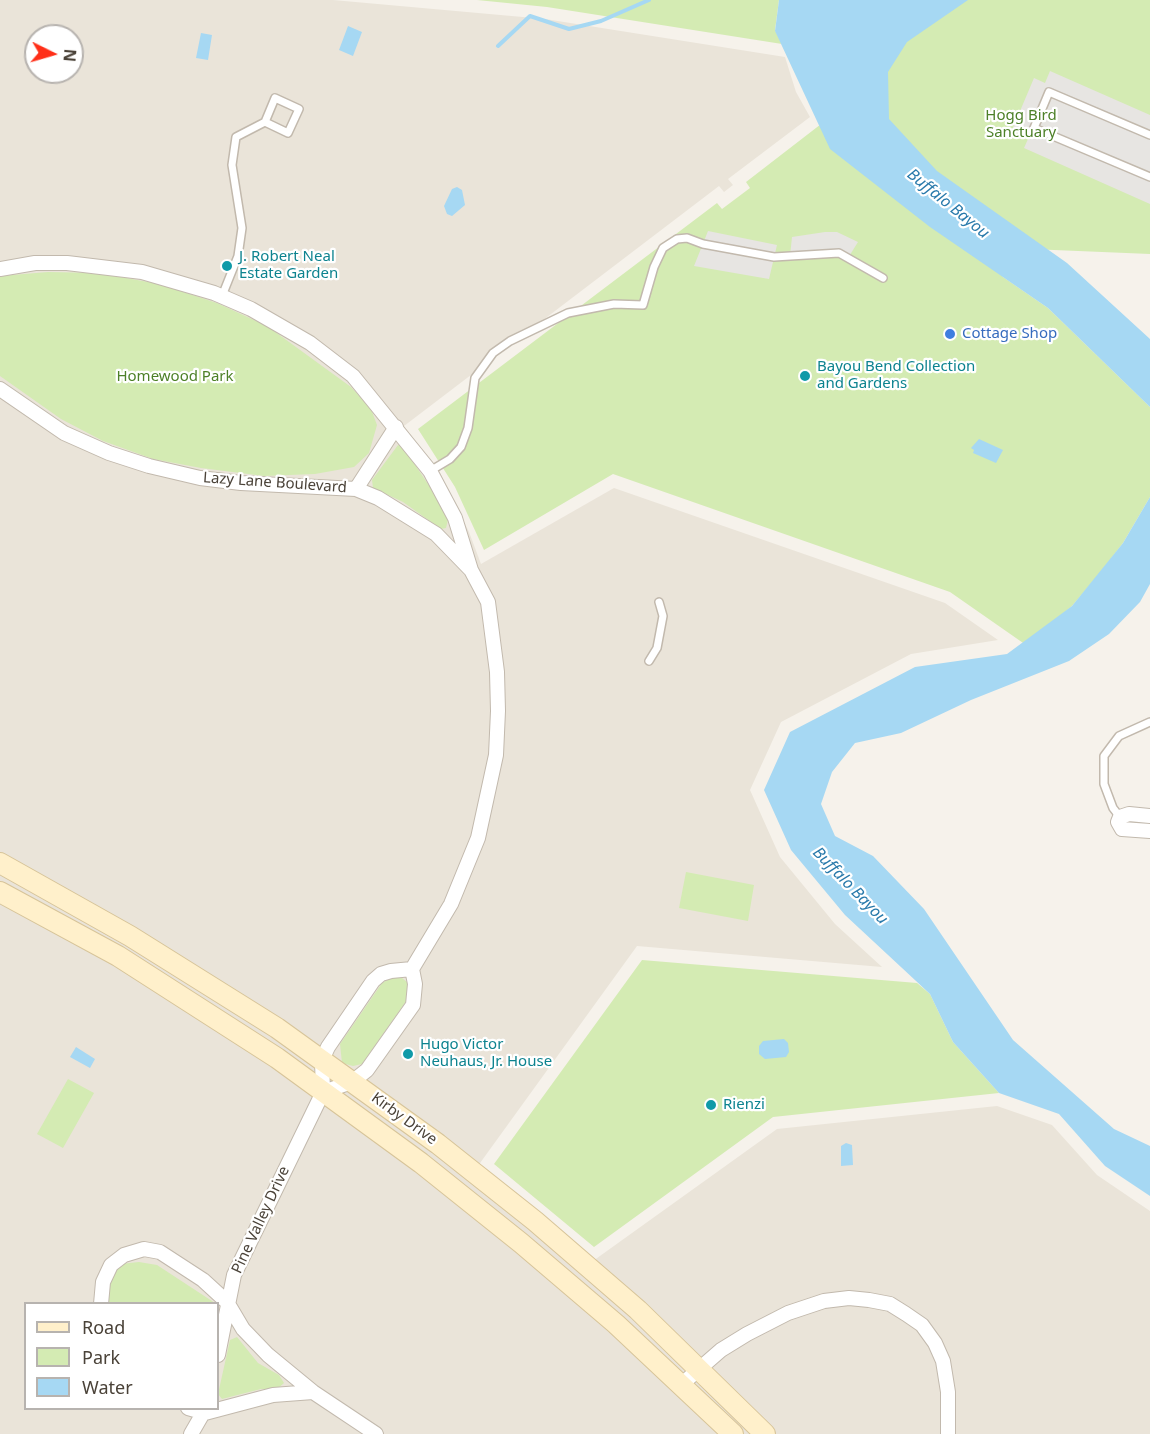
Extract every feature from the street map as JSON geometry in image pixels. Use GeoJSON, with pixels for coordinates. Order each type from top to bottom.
{"type":"FeatureCollection","features":[{"type":"Feature","properties":{"kind":"main road","name":"Kirby Drive"},"geometry":{"type":"LineString","coordinates":[[0,863],[130,936],[277,1028],[438,1144],[535,1221],[638,1310],[765,1434]]}},
{"type":"Feature","properties":{"kind":"main road","name":"Kirby Drive"},"geometry":{"type":"LineString","coordinates":[[0,892],[118,956],[277,1058],[421,1163],[512,1235],[682,1384],[733,1434]]}},
{"type":"Feature","properties":{"kind":"street","name":"Lazy Lane Boulevard"},"geometry":{"type":"LineString","coordinates":[[0,269],[34,263],[106,266],[176,280],[222,296],[282,326],[352,376],[430,471],[455,518],[471,570],[488,602],[496,672],[496,755],[482,819],[467,869],[451,904],[412,969]]}},
{"type":"Feature","properties":{"kind":"street","name":"Lazy Lane Boulevard"},"geometry":{"type":"LineString","coordinates":[[0,389],[64,433],[109,453],[149,466],[200,478],[241,483],[356,489],[378,498],[436,534],[471,570]]}},
{"type":"Feature","properties":{"kind":"street","name":"Lazy Lane Boulevard"},"geometry":{"type":"LineString","coordinates":[[356,489],[396,427]]}},
{"type":"Feature","properties":{"kind":"street"},"geometry":{"type":"LineString","coordinates":[[1150,816],[1129,814],[1120,817],[1118,822],[1122,829],[1150,831]]}},
{"type":"Feature","properties":{"kind":"street"},"geometry":{"type":"LineString","coordinates":[[412,969],[415,984],[413,1005],[367,1070],[352,1082],[323,1092],[322,1060],[328,1047],[373,981],[381,974],[390,971],[412,969]]}},
{"type":"Feature","properties":{"kind":"street","name":"Pine Valley Drive"},"geometry":{"type":"LineString","coordinates":[[219,1349],[234,1275],[323,1092]]}},
{"type":"Feature","properties":{"kind":"street"},"geometry":{"type":"LineString","coordinates":[[101,1302],[103,1282],[111,1266],[124,1255],[144,1249],[160,1252],[175,1260],[227,1302],[255,1344],[313,1392],[376,1434]]}},
{"type":"Feature","properties":{"kind":"street"},"geometry":{"type":"LineString","coordinates":[[682,1384],[747,1334],[788,1313],[824,1301],[849,1298],[890,1304],[922,1325],[935,1343],[943,1361],[948,1392],[948,1434]]}},
{"type":"Feature","properties":{"kind":"street"},"geometry":{"type":"LineString","coordinates":[[219,1408],[273,1395],[313,1392]]}},
{"type":"Feature","properties":{"kind":"street"},"geometry":{"type":"LineString","coordinates":[[191,1434],[206,1411]]}},
{"type":"Feature","properties":{"kind":"lane"},"geometry":{"type":"LineString","coordinates":[[1150,135],[1049,92],[1034,128],[1150,177]]}},
{"type":"Feature","properties":{"kind":"lane"},"geometry":{"type":"LineString","coordinates":[[222,296],[238,256],[242,228],[232,165],[236,137],[266,122],[288,133],[299,109],[275,98],[266,122]]}},
{"type":"Feature","properties":{"kind":"lane"},"geometry":{"type":"LineString","coordinates":[[430,471],[450,459],[461,447],[468,428],[475,378],[493,353],[510,341],[568,313],[614,304],[643,305],[654,267],[663,248],[677,239],[687,238],[703,244],[774,257],[839,253],[883,278]]}},
{"type":"Feature","properties":{"kind":"lane"},"geometry":{"type":"LineString","coordinates":[[649,661],[657,648],[663,616],[659,602]]}},
{"type":"Feature","properties":{"kind":"lane"},"geometry":{"type":"LineString","coordinates":[[1120,817],[1113,808],[1104,784],[1104,756],[1119,736],[1150,722]]}},
{"type":"Feature","properties":{"kind":"shaded area"},"geometry":{"type":"Polygon","coordinates":[[[0,0],[333,0],[545,19],[785,57],[796,92],[810,117],[728,179],[733,185],[724,192],[719,186],[404,426],[440,473],[469,532],[481,564],[614,488],[945,603],[998,640],[911,654],[781,722],[750,790],[780,857],[835,924],[882,967],[637,946],[475,1170],[586,1266],[777,1129],[997,1106],[1052,1125],[1097,1175],[1150,1211],[1150,1434],[0,1434],[0,0]]]}},
{"type":"Feature","properties":{"kind":"shaded area"},"geometry":{"type":"Polygon","coordinates":[[[1050,71],[1150,115],[1150,204],[1024,148],[1028,139],[1012,130],[1034,78],[1045,83],[1050,71]]]}},
{"type":"Feature","properties":{"kind":"shaded area"},"geometry":{"type":"Polygon","coordinates":[[[708,231],[777,245],[769,279],[694,266],[708,231]]]}},
{"type":"Feature","properties":{"kind":"shaded area"},"geometry":{"type":"Polygon","coordinates":[[[837,232],[858,242],[848,258],[839,253],[790,256],[792,237],[837,232]]]}},
{"type":"Feature","properties":{"kind":"green space"},"geometry":{"type":"Polygon","coordinates":[[[477,0],[779,0],[775,30],[782,44],[547,7],[477,0]]]}},
{"type":"Feature","properties":{"kind":"green space","name":"Bayou Bend Collection and Gardens"},"geometry":{"type":"Polygon","coordinates":[[[810,0],[1150,0],[1150,254],[982,247],[1003,277],[1048,308],[1150,407],[1150,497],[1123,543],[1100,573],[1072,606],[1026,645],[950,592],[613,474],[484,550],[455,487],[418,429],[717,203],[722,209],[750,188],[746,182],[825,121],[810,0]]]}},
{"type":"Feature","properties":{"kind":"green space","name":"Homewood Park"},"geometry":{"type":"Polygon","coordinates":[[[48,272],[99,273],[159,284],[217,303],[267,326],[351,387],[371,409],[377,425],[369,453],[354,467],[315,474],[264,476],[153,459],[103,441],[61,419],[0,376],[0,276],[48,272]]]}},
{"type":"Feature","properties":{"kind":"green space"},"geometry":{"type":"Polygon","coordinates":[[[398,445],[403,447],[432,490],[448,520],[446,528],[441,529],[403,502],[373,488],[372,480],[398,445]]]}},
{"type":"Feature","properties":{"kind":"green space"},"geometry":{"type":"Polygon","coordinates":[[[686,872],[754,885],[748,921],[679,908],[686,872]]]}},
{"type":"Feature","properties":{"kind":"green space","name":"Rienzi"},"geometry":{"type":"Polygon","coordinates":[[[642,960],[917,983],[930,994],[953,1042],[999,1093],[773,1117],[594,1247],[494,1164],[642,960]]]}},
{"type":"Feature","properties":{"kind":"green space"},"geometry":{"type":"Polygon","coordinates":[[[391,978],[402,978],[407,982],[407,1000],[362,1064],[353,1066],[342,1063],[340,1044],[382,983],[391,978]]]}},
{"type":"Feature","properties":{"kind":"green space"},"geometry":{"type":"Polygon","coordinates":[[[68,1079],[94,1093],[63,1148],[37,1134],[68,1079]]]}},
{"type":"Feature","properties":{"kind":"green space"},"geometry":{"type":"Polygon","coordinates":[[[139,1262],[157,1265],[213,1302],[106,1302],[110,1277],[120,1264],[139,1262]]]}},
{"type":"Feature","properties":{"kind":"green space"},"geometry":{"type":"Polygon","coordinates":[[[237,1337],[258,1363],[279,1375],[284,1383],[277,1389],[261,1389],[222,1399],[219,1390],[230,1340],[237,1337]]]}},
{"type":"Feature","properties":{"kind":"water","name":"Buffalo Bayou"},"geometry":{"type":"Polygon","coordinates":[[[779,0],[968,0],[907,42],[888,72],[889,119],[937,171],[1067,263],[1150,339],[1150,407],[1048,308],[930,227],[830,149],[775,31],[779,0]]]}},
{"type":"Feature","properties":{"kind":"water"},"geometry":{"type":"Polygon","coordinates":[[[348,26],[362,32],[353,56],[339,50],[348,26]]]}},
{"type":"Feature","properties":{"kind":"water"},"geometry":{"type":"Polygon","coordinates":[[[201,33],[212,35],[208,60],[196,58],[201,33]]]}},
{"type":"Feature","properties":{"kind":"water"},"geometry":{"type":"Polygon","coordinates":[[[457,187],[462,190],[465,205],[452,216],[447,214],[444,206],[452,189],[457,187]]]}},
{"type":"Feature","properties":{"kind":"water"},"geometry":{"type":"Polygon","coordinates":[[[979,439],[1003,450],[996,463],[973,453],[974,450],[971,448],[979,439]]]}},
{"type":"Feature","properties":{"kind":"water","name":"Buffalo Bayou"},"geometry":{"type":"Polygon","coordinates":[[[1150,497],[1150,584],[1140,602],[1109,634],[1069,661],[971,700],[901,733],[855,743],[832,772],[821,804],[835,836],[873,856],[924,909],[1013,1040],[1114,1129],[1150,1146],[1150,1196],[1105,1166],[1059,1114],[999,1093],[953,1042],[930,994],[845,915],[791,850],[764,790],[790,732],[915,667],[1007,654],[1072,606],[1123,543],[1150,497]]]}},
{"type":"Feature","properties":{"kind":"water"},"geometry":{"type":"Polygon","coordinates":[[[784,1039],[788,1043],[789,1052],[786,1057],[765,1059],[759,1054],[759,1046],[763,1041],[784,1039]]]}},
{"type":"Feature","properties":{"kind":"water"},"geometry":{"type":"Polygon","coordinates":[[[76,1047],[95,1059],[90,1068],[70,1057],[76,1047]]]}},
{"type":"Feature","properties":{"kind":"water"},"geometry":{"type":"Polygon","coordinates":[[[846,1143],[852,1145],[853,1165],[841,1166],[841,1146],[846,1143]]]}},
{"type":"Feature","properties":{"kind":"waterway"},"geometry":{"type":"LineString","coordinates":[[498,46],[530,16],[569,29],[601,21],[649,0]]}},
{"type":"Feature","properties":{"kind":"place","name":"J. Robert Neal Estate Garden"},"geometry":{"type":"Point","coordinates":[227,266]}},
{"type":"Feature","properties":{"kind":"place","name":"Cottage Shop"},"geometry":{"type":"Point","coordinates":[950,334]}},
{"type":"Feature","properties":{"kind":"place","name":"Bayou Bend Collection and Gardens"},"geometry":{"type":"Point","coordinates":[805,376]}},
{"type":"Feature","properties":{"kind":"place","name":"Hugo Victor Neuhaus, Jr. House"},"geometry":{"type":"Point","coordinates":[408,1054]}},
{"type":"Feature","properties":{"kind":"place","name":"Rienzi"},"geometry":{"type":"Point","coordinates":[711,1105]}},
{"type":"Feature","properties":{"kind":"park label","name":"Hogg Bird Sanctuary"},"geometry":{"type":"Point","coordinates":[1021,124]}}]}
